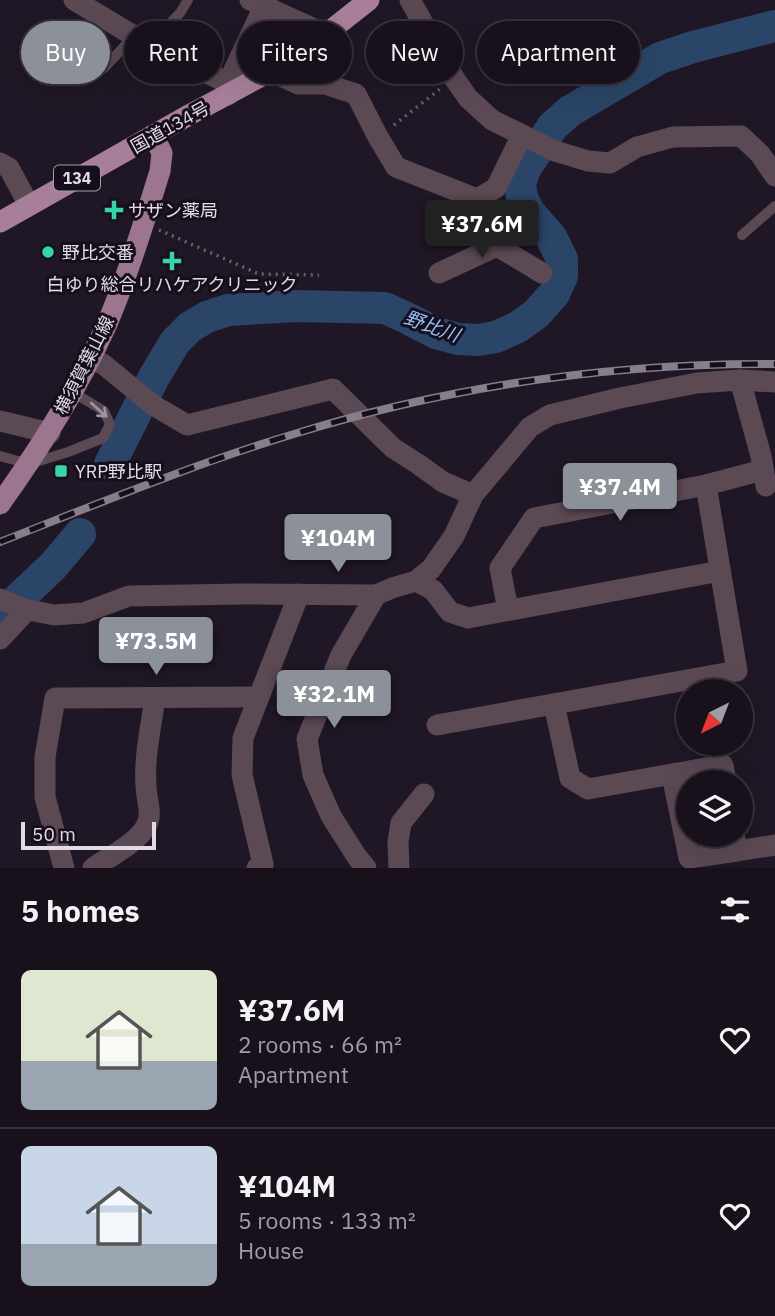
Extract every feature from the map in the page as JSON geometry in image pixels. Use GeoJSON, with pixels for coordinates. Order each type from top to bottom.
{"type":"FeatureCollection","features":[{"type":"Feature","properties":{"kind":"highway","name":"国道134号"},"geometry":{"type":"LineString","coordinates":[[342,21],[369,0]]}},
{"type":"Feature","properties":{"kind":"highway","name":"国道134号"},"geometry":{"type":"LineString","coordinates":[[0,222],[240,84]]}},
{"type":"Feature","properties":{"kind":"main road","name":"横須賀葉山線"},"geometry":{"type":"LineString","coordinates":[[0,504],[50,433],[106,325],[144,224],[160,171],[162,153],[153,135]]}},
{"type":"Feature","properties":{"kind":"street"},"geometry":{"type":"LineString","coordinates":[[74,0],[124,30]]}},
{"type":"Feature","properties":{"kind":"street"},"geometry":{"type":"LineString","coordinates":[[410,0],[422,21]]}},
{"type":"Feature","properties":{"kind":"street"},"geometry":{"type":"LineString","coordinates":[[219,84],[228,89],[261,2],[300,21]]}},
{"type":"Feature","properties":{"kind":"street"},"geometry":{"type":"LineString","coordinates":[[325,84],[356,94],[396,167],[477,199],[497,246],[542,273]]}},
{"type":"Feature","properties":{"kind":"street"},"geometry":{"type":"LineString","coordinates":[[458,84],[468,98],[492,120],[555,151],[588,161],[610,163],[637,147],[673,137],[741,136],[760,154],[775,176]]}},
{"type":"Feature","properties":{"kind":"street"},"geometry":{"type":"LineString","coordinates":[[477,199],[496,188],[526,138]]}},
{"type":"Feature","properties":{"kind":"street"},"geometry":{"type":"LineString","coordinates":[[0,163],[9,168],[29,205]]}},
{"type":"Feature","properties":{"kind":"street"},"geometry":{"type":"LineString","coordinates":[[439,272],[497,246]]}},
{"type":"Feature","properties":{"kind":"street"},"geometry":{"type":"LineString","coordinates":[[90,358],[103,363],[153,405],[187,425],[333,389],[393,448],[443,482],[473,495]]}},
{"type":"Feature","properties":{"kind":"street"},"geometry":{"type":"LineString","coordinates":[[0,599],[25,610],[54,615],[83,613],[129,596],[376,595],[416,581],[431,569],[454,536],[473,495],[530,427],[550,415],[697,383],[740,380],[775,382]]}},
{"type":"Feature","properties":{"kind":"street"},"geometry":{"type":"LineString","coordinates":[[508,610],[500,568],[534,517],[706,485],[765,478],[740,380]]}},
{"type":"Feature","properties":{"kind":"street"},"geometry":{"type":"LineString","coordinates":[[0,421],[50,433]]}},
{"type":"Feature","properties":{"kind":"street"},"geometry":{"type":"LineString","coordinates":[[438,725],[737,671],[706,485]]}},
{"type":"Feature","properties":{"kind":"street"},"geometry":{"type":"LineString","coordinates":[[416,581],[433,590],[450,611],[468,618],[720,571]]}},
{"type":"Feature","properties":{"kind":"street"},"geometry":{"type":"LineString","coordinates":[[257,868],[263,864],[242,775],[243,738],[299,594]]}},
{"type":"Feature","properties":{"kind":"street"},"geometry":{"type":"LineString","coordinates":[[366,868],[331,816],[313,775],[307,739],[341,655],[376,595]]}},
{"type":"Feature","properties":{"kind":"street"},"geometry":{"type":"LineString","coordinates":[[0,639],[25,610]]}},
{"type":"Feature","properties":{"kind":"street"},"geometry":{"type":"LineString","coordinates":[[64,868],[45,797],[45,757],[55,698],[258,697]]}},
{"type":"Feature","properties":{"kind":"street"},"geometry":{"type":"LineString","coordinates":[[93,868],[138,838],[147,826],[150,813],[146,762],[155,698]]}},
{"type":"Feature","properties":{"kind":"street"},"geometry":{"type":"LineString","coordinates":[[554,704],[570,778],[588,789],[676,774]]}},
{"type":"Feature","properties":{"kind":"street"},"geometry":{"type":"LineString","coordinates":[[698,770],[723,765],[724,770]]}},
{"type":"Feature","properties":{"kind":"street"},"geometry":{"type":"LineString","coordinates":[[672,775],[676,795]]}},
{"type":"Feature","properties":{"kind":"street"},"geometry":{"type":"LineString","coordinates":[[399,868],[398,842],[401,823],[424,794]]}},
{"type":"Feature","properties":{"kind":"street"},"geometry":{"type":"LineString","coordinates":[[753,844],[775,845]]}},
{"type":"Feature","properties":{"kind":"street"},"geometry":{"type":"LineString","coordinates":[[687,847],[689,858],[723,847]]}},
{"type":"Feature","properties":{"kind":"lane"},"geometry":{"type":"LineString","coordinates":[[169,21],[180,13],[188,0]]}},
{"type":"Feature","properties":{"kind":"lane"},"geometry":{"type":"LineString","coordinates":[[742,235],[775,206]]}},
{"type":"Feature","properties":{"kind":"lane"},"geometry":{"type":"LineString","coordinates":[[0,456],[29,464],[103,438],[110,424],[104,411],[72,392]]}},
{"type":"Feature","properties":{"kind":"path"},"geometry":{"type":"LineString","coordinates":[[378,137],[446,84]]}},
{"type":"Feature","properties":{"kind":"path"},"geometry":{"type":"LineString","coordinates":[[144,224],[259,274],[320,275]]}},
{"type":"Feature","properties":{"kind":"waterway","name":"野比川"},"geometry":{"type":"LineString","coordinates":[[110,464],[175,342],[190,327],[207,317],[228,310],[296,306],[385,308],[436,333],[458,339],[496,337],[518,327],[536,314],[554,294],[562,276],[562,259],[551,237],[529,212],[522,198],[520,184],[525,169],[553,126],[570,111],[660,58],[775,26]]}},
{"type":"Feature","properties":{"kind":"waterway","name":"野比川"},"geometry":{"type":"LineString","coordinates":[[0,616],[53,566],[80,534]]}},
{"type":"Feature","properties":{"kind":"railway"},"geometry":{"type":"LineString","coordinates":[[0,542],[220,458],[353,417],[412,403],[472,390],[592,373],[775,364]]}},
{"type":"Feature","properties":{"kind":"place","name":"サザン薬局"},"geometry":{"type":"Point","coordinates":[114,210]}},
{"type":"Feature","properties":{"kind":"place","name":"野比交番"},"geometry":{"type":"Point","coordinates":[48,252]}},
{"type":"Feature","properties":{"kind":"place","name":"白ゆり総合リハケアクリニック"},"geometry":{"type":"Point","coordinates":[172,261]}},
{"type":"Feature","properties":{"kind":"place","name":"YRP野比駅"},"geometry":{"type":"Point","coordinates":[61,471]}}]}
